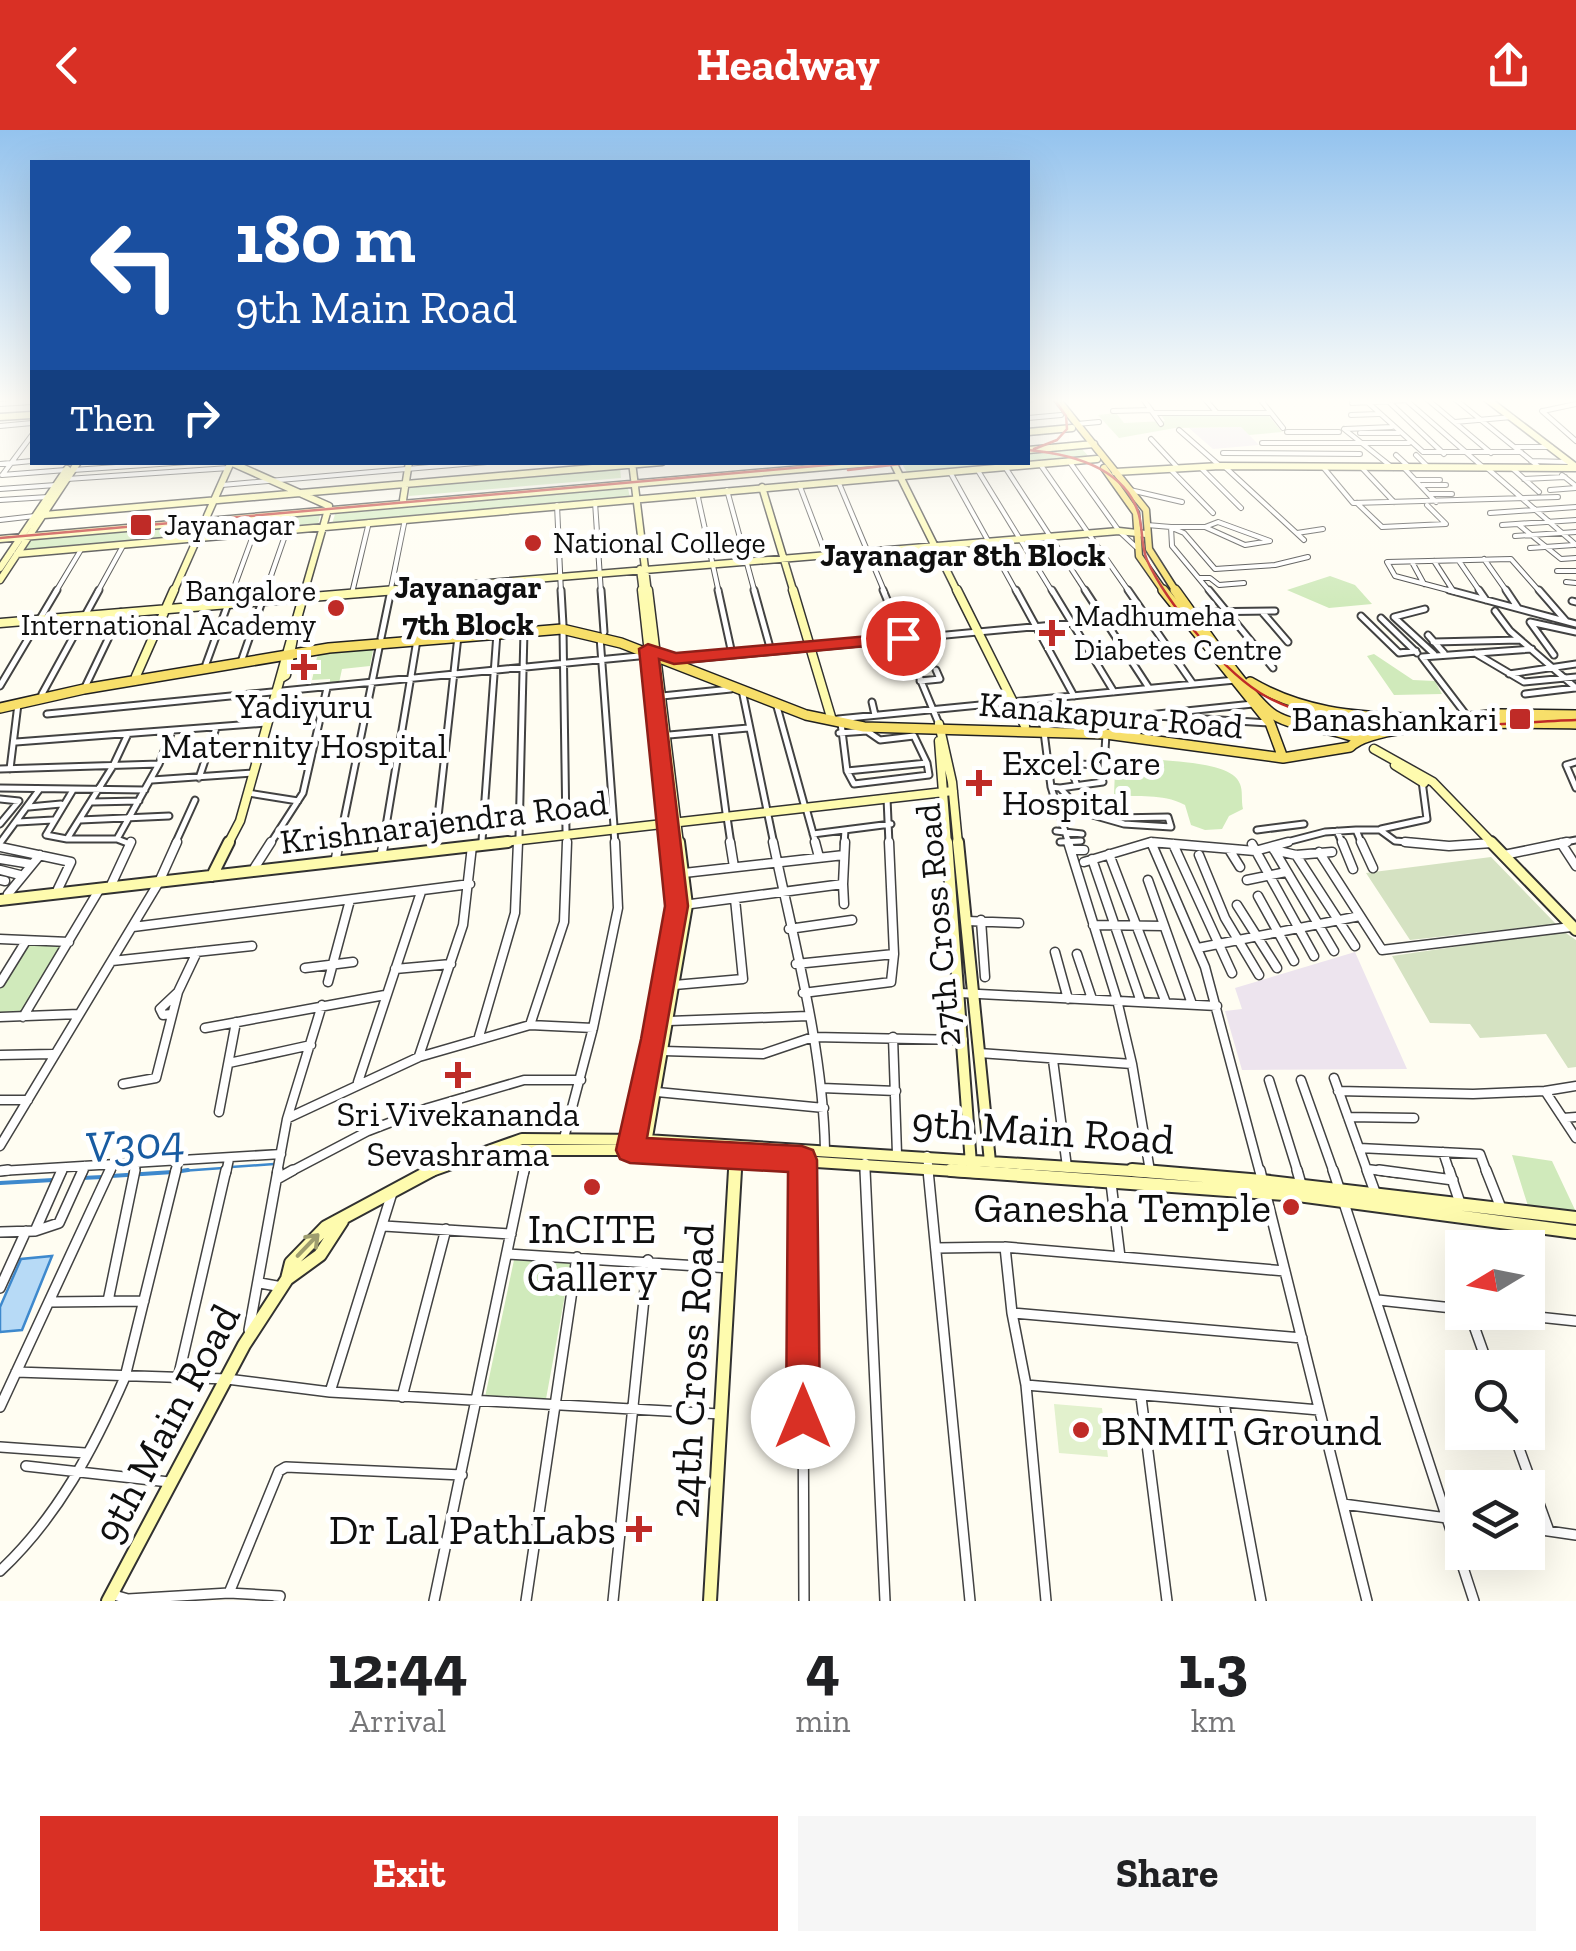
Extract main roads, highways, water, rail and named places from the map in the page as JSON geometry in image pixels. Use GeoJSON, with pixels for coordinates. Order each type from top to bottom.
{"type":"FeatureCollection","features":[{"type":"Feature","properties":{"kind":"main road"},"geometry":{"type":"LineString","coordinates":[[0,568],[67,480],[71,468]]}},
{"type":"Feature","properties":{"kind":"main road"},"geometry":{"type":"LineString","coordinates":[[39,516],[71,468]]}},
{"type":"Feature","properties":{"kind":"main road"},"geometry":{"type":"LineString","coordinates":[[402,500],[409,468]]}},
{"type":"Feature","properties":{"kind":"main road"},"geometry":{"type":"LineString","coordinates":[[631,468],[682,906]]}},
{"type":"Feature","properties":{"kind":"main road"},"geometry":{"type":"LineString","coordinates":[[136,676],[206,519],[633,482],[743,468]]}},
{"type":"Feature","properties":{"kind":"main road"},"geometry":{"type":"LineString","coordinates":[[328,508],[812,468]]}},
{"type":"Feature","properties":{"kind":"main road"},"geometry":{"type":"LineString","coordinates":[[896,468],[1026,726]]}},
{"type":"Feature","properties":{"kind":"main road"},"geometry":{"type":"LineString","coordinates":[[634,498],[996,468]]}},
{"type":"Feature","properties":{"kind":"main road"},"geometry":{"type":"LineString","coordinates":[[1103,468],[1136,513],[1156,565],[1270,719],[1283,753]]}},
{"type":"Feature","properties":{"kind":"main road"},"geometry":{"type":"LineString","coordinates":[[1111,468],[1146,510],[1144,531],[1136,547],[1179,613],[1238,678],[1253,704],[1270,719],[1375,740],[1407,732],[1457,731],[1460,727],[1510,722],[1576,724]]}},
{"type":"Feature","properties":{"kind":"main road"},"geometry":{"type":"LineString","coordinates":[[1115,472],[1183,468]]}},
{"type":"Feature","properties":{"kind":"main road"},"geometry":{"type":"LineString","coordinates":[[1348,468],[1555,468]]}},
{"type":"Feature","properties":{"kind":"main road"},"geometry":{"type":"LineString","coordinates":[[762,488],[809,647],[837,723]]}},
{"type":"Feature","properties":{"kind":"main road"},"geometry":{"type":"LineString","coordinates":[[213,874],[240,821],[328,508]]}},
{"type":"Feature","properties":{"kind":"main road"},"geometry":{"type":"LineString","coordinates":[[0,623],[1144,531]]}},
{"type":"Feature","properties":{"kind":"main road"},"geometry":{"type":"LineString","coordinates":[[9,555],[198,537]]}},
{"type":"Feature","properties":{"kind":"main road"},"geometry":{"type":"LineString","coordinates":[[0,580],[9,555]]}},
{"type":"Feature","properties":{"kind":"main road","name":"Kanakapura Road"},"geometry":{"type":"LineString","coordinates":[[381,640],[563,627]]}},
{"type":"Feature","properties":{"kind":"main road","name":"Kanakapura Road"},"geometry":{"type":"LineString","coordinates":[[0,706],[86,685],[206,664],[381,640],[563,627],[602,634],[837,723]]}},
{"type":"Feature","properties":{"kind":"main road","name":"Kanakapura Road"},"geometry":{"type":"LineString","coordinates":[[0,706],[288,653]]}},
{"type":"Feature","properties":{"kind":"main road"},"geometry":{"type":"LineString","coordinates":[[639,1145],[669,986],[684,873],[673,821],[668,735],[652,654]]}},
{"type":"Feature","properties":{"kind":"main road","name":"Kanakapura Road"},"geometry":{"type":"LineString","coordinates":[[671,660],[808,716],[837,723],[940,729],[1107,730],[1283,753],[1349,748],[1359,737],[1432,718],[1576,716]]}},
{"type":"Feature","properties":{"kind":"main road"},"geometry":{"type":"LineString","coordinates":[[1238,678],[1282,701],[1324,715],[1432,718]]}},
{"type":"Feature","properties":{"kind":"main road","name":"Kanakapura Road"},"geometry":{"type":"LineString","coordinates":[[940,729],[1026,726],[1283,753]]}},
{"type":"Feature","properties":{"kind":"main road","name":"27th Cross Road"},"geometry":{"type":"LineString","coordinates":[[940,729],[967,919],[992,1174]]}},
{"type":"Feature","properties":{"kind":"main road"},"geometry":{"type":"LineString","coordinates":[[1359,737],[1440,790]]}},
{"type":"Feature","properties":{"kind":"main road"},"geometry":{"type":"LineString","coordinates":[[1374,749],[1415,769],[1440,790],[1574,928]]}},
{"type":"Feature","properties":{"kind":"main road","name":"Krishnarajendra Road"},"geometry":{"type":"LineString","coordinates":[[3,896],[100,889],[948,790]]}},
{"type":"Feature","properties":{"kind":"main road","name":"27th Cross Road"},"geometry":{"type":"LineString","coordinates":[[948,790],[971,1165]]}},
{"type":"Feature","properties":{"kind":"main road"},"geometry":{"type":"LineString","coordinates":[[213,874],[477,844]]}},
{"type":"Feature","properties":{"kind":"main road"},"geometry":{"type":"LineString","coordinates":[[3,896],[160,880]]}},
{"type":"Feature","properties":{"kind":"main road"},"geometry":{"type":"LineString","coordinates":[[639,1145],[657,1092],[669,1021],[669,986]]}},
{"type":"Feature","properties":{"kind":"main road","name":"9th Main Road"},"geometry":{"type":"LineString","coordinates":[[530,1144],[564,1138],[736,1151],[897,1154],[928,1162]]}},
{"type":"Feature","properties":{"kind":"main road","name":"9th Main Road"},"geometry":{"type":"LineString","coordinates":[[119,1599],[247,1340],[285,1283],[304,1271],[335,1238],[342,1221],[393,1188],[451,1162],[504,1146],[639,1145]]}},
{"type":"Feature","properties":{"kind":"main road","name":"9th Main Road"},"geometry":{"type":"LineString","coordinates":[[736,1151],[802,1160],[971,1165],[992,1174],[1110,1183],[1302,1185],[1576,1232]]}},
{"type":"Feature","properties":{"kind":"main road","name":"24th Cross Road"},"geometry":{"type":"LineString","coordinates":[[710,1601],[736,1151]]}},
{"type":"Feature","properties":{"kind":"main road","name":"9th Main Road"},"geometry":{"type":"LineString","coordinates":[[971,1165],[990,1159],[1150,1172],[1264,1187],[1376,1193],[1576,1218]]}},
{"type":"Feature","properties":{"kind":"water"},"geometry":{"type":"Polygon","coordinates":[[[52,1256],[22,1330],[0,1332],[0,1307],[21,1259],[52,1256]]]}},
{"type":"Feature","properties":{"kind":"waterway","name":"V304"},"geometry":{"type":"LineString","coordinates":[[231,1167],[274,1164]]}},
{"type":"Feature","properties":{"kind":"waterway","name":"V304"},"geometry":{"type":"LineString","coordinates":[[188,1170],[181,1171],[223,1168]]}},
{"type":"Feature","properties":{"kind":"waterway","name":"V304"},"geometry":{"type":"LineString","coordinates":[[111,1176],[173,1172],[158,1173]]}},
{"type":"Feature","properties":{"kind":"waterway","name":"V304"},"geometry":{"type":"LineString","coordinates":[[81,1178],[103,1177]]}},
{"type":"Feature","properties":{"kind":"waterway","name":"V304"},"geometry":{"type":"LineString","coordinates":[[0,1183],[53,1180]]}},
{"type":"Feature","properties":{"kind":"railway"},"geometry":{"type":"LineString","coordinates":[[0,538],[797,468]]}},
{"type":"Feature","properties":{"kind":"railway"},"geometry":{"type":"LineString","coordinates":[[848,470],[869,468]]}},
{"type":"Feature","properties":{"kind":"railway"},"geometry":{"type":"LineString","coordinates":[[1098,468],[1122,485],[1132,499],[1147,560],[1168,596],[1216,655],[1267,697],[1301,711],[1378,725],[1459,726],[1576,720]]}},
{"type":"Feature","properties":{"kind":"place","name":"Jayanagar"},"geometry":{"type":"Point","coordinates":[141,525]}},
{"type":"Feature","properties":{"kind":"place","name":"National College"},"geometry":{"type":"Point","coordinates":[533,543]}},
{"type":"Feature","properties":{"kind":"place","name":"Bangalore International Academy"},"geometry":{"type":"Point","coordinates":[336,608]}},
{"type":"Feature","properties":{"kind":"place","name":"Madhumeha Diabetes Centre"},"geometry":{"type":"Point","coordinates":[1052,633]}},
{"type":"Feature","properties":{"kind":"place","name":"Yadiyuru Maternity Hospital"},"geometry":{"type":"Point","coordinates":[304,667]}},
{"type":"Feature","properties":{"kind":"place","name":"Banashankari"},"geometry":{"type":"Point","coordinates":[1520,719]}},
{"type":"Feature","properties":{"kind":"place","name":"Excel Care Hospital"},"geometry":{"type":"Point","coordinates":[979,783]}},
{"type":"Feature","properties":{"kind":"place","name":"Sri Vivekananda Sevashrama"},"geometry":{"type":"Point","coordinates":[458,1075]}},
{"type":"Feature","properties":{"kind":"place","name":"InCITE Gallery"},"geometry":{"type":"Point","coordinates":[592,1187]}},
{"type":"Feature","properties":{"kind":"place","name":"Ganesha Temple"},"geometry":{"type":"Point","coordinates":[1291,1207]}},
{"type":"Feature","properties":{"kind":"place","name":"BNMIT Ground"},"geometry":{"type":"Point","coordinates":[1081,1430]}},
{"type":"Feature","properties":{"kind":"place","name":"Dr Lal PathLabs"},"geometry":{"type":"Point","coordinates":[639,1529]}},
{"type":"Feature","properties":{"kind":"district","name":"Jayanagar 8th Block"},"geometry":{"type":"Point","coordinates":[963,555]}},
{"type":"Feature","properties":{"kind":"district","name":"Jayanagar 7th Block"},"geometry":{"type":"Point","coordinates":[468,606]}}]}
